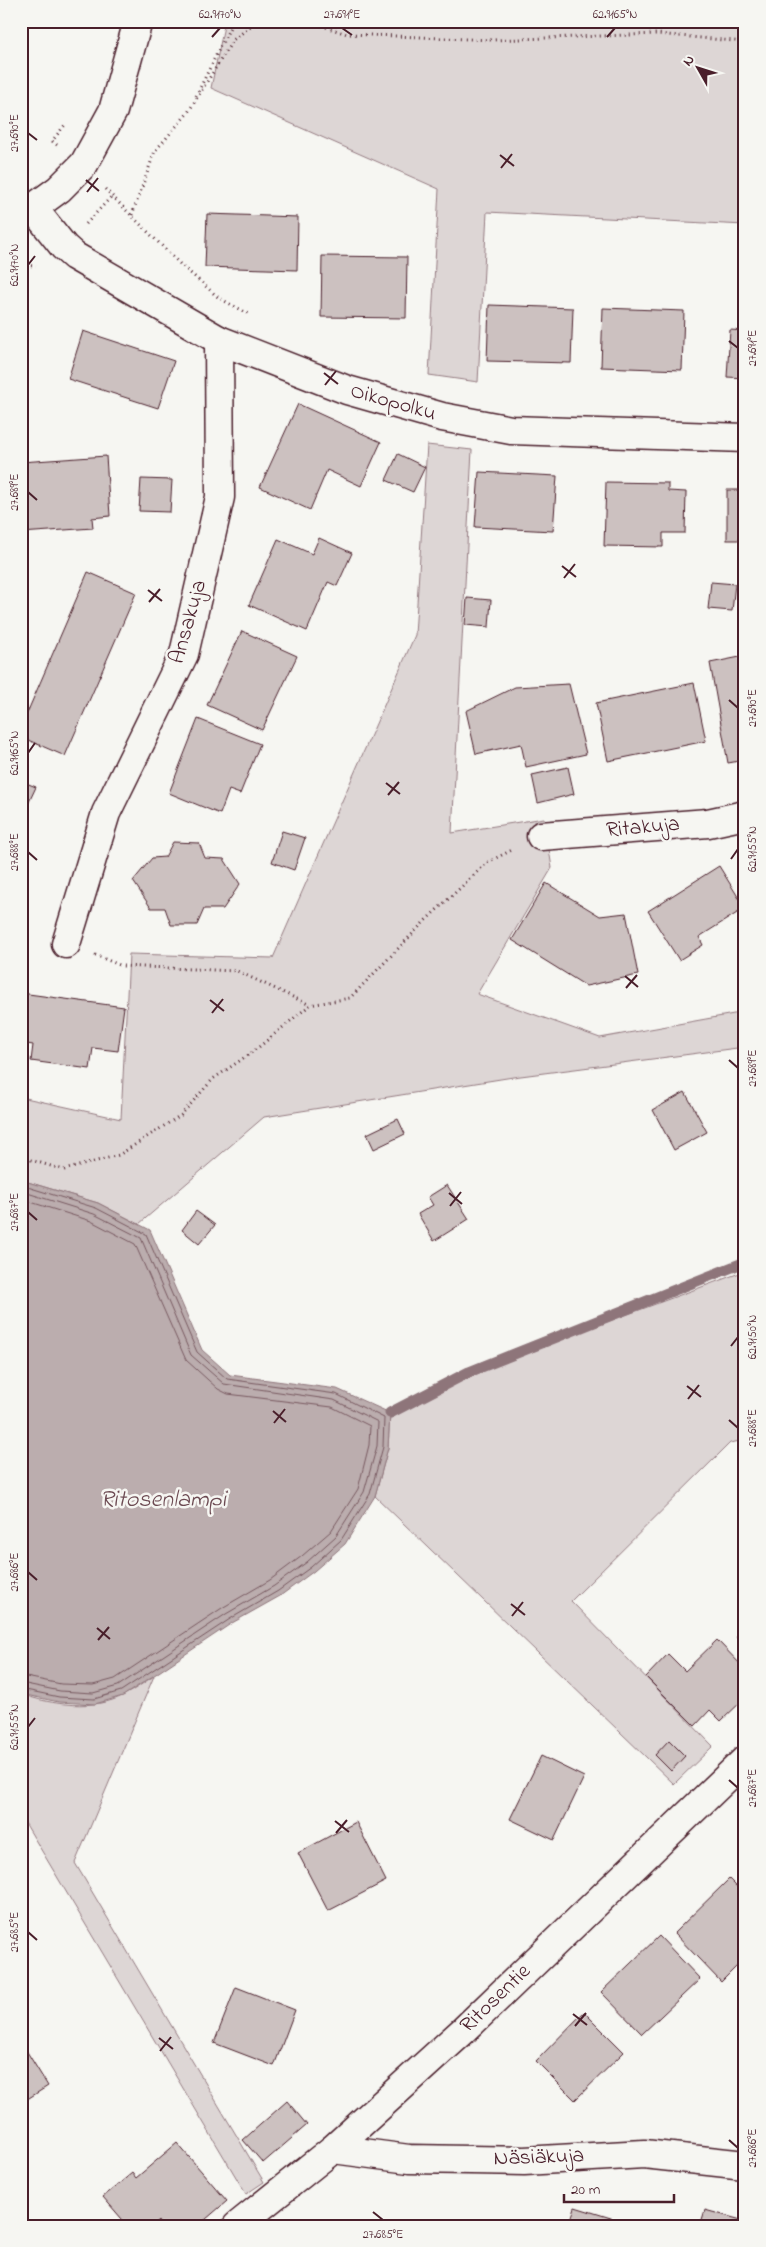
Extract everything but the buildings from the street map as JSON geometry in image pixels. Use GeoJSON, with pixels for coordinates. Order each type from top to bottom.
{"type":"FeatureCollection","features":[{"type":"Feature","properties":{"kind":"street"},"geometry":{"type":"LineString","coordinates":[[27,210],[59,189],[84,164],[113,111],[138,21]]}},
{"type":"Feature","properties":{"kind":"street","name":"Oikopolku"},"geometry":{"type":"LineString","coordinates":[[27,210],[74,256],[219,340],[347,390],[442,417],[511,430],[745,438]]}},
{"type":"Feature","properties":{"kind":"street","name":"Ansakuja"},"geometry":{"type":"LineString","coordinates":[[66,944],[106,813],[184,654],[220,497],[219,340]]}},
{"type":"Feature","properties":{"kind":"street","name":"Ritakuja"},"geometry":{"type":"LineString","coordinates":[[541,836],[708,823],[745,815]]}},
{"type":"Feature","properties":{"kind":"street","name":"Ritosentie"},"geometry":{"type":"LineString","coordinates":[[237,2226],[332,2149],[464,2030],[745,1760]]}},
{"type":"Feature","properties":{"kind":"street","name":"Näsiäkuja"},"geometry":{"type":"LineString","coordinates":[[332,2149],[409,2159],[524,2161],[644,2154],[745,2164]]}},
{"type":"Feature","properties":{"kind":"path"},"geometry":{"type":"LineString","coordinates":[[187,114],[233,21]]}},
{"type":"Feature","properties":{"kind":"path"},"geometry":{"type":"LineString","coordinates":[[132,215],[155,151],[187,114],[233,40],[252,25],[270,21]]}},
{"type":"Feature","properties":{"kind":"path"},"geometry":{"type":"LineString","coordinates":[[307,21],[347,34],[492,40],[657,34],[745,42]]}},
{"type":"Feature","properties":{"kind":"path"},"geometry":{"type":"LineString","coordinates":[[111,197],[132,215],[180,264],[219,298],[252,315]]}},
{"type":"Feature","properties":{"kind":"path"},"geometry":{"type":"LineString","coordinates":[[21,265],[37,266]]}},
{"type":"Feature","properties":{"kind":"path"},"geometry":{"type":"LineString","coordinates":[[21,1157],[64,1170],[119,1155],[181,1115],[213,1079],[254,1051],[310,1005],[350,998],[426,920],[488,862],[541,836]]}},
{"type":"Feature","properties":{"kind":"path"},"geometry":{"type":"LineString","coordinates":[[66,944],[122,966],[237,971],[310,1005]]}},
{"type":"Feature","properties":{"kind":"shaded area"},"geometry":{"type":"Polygon","coordinates":[[[225,21],[745,21],[745,225],[487,212],[478,382],[429,375],[439,189],[211,88],[225,21]]]}},
{"type":"Feature","properties":{"kind":"shaded area"},"geometry":{"type":"Polygon","coordinates":[[[427,445],[472,450],[452,833],[544,818],[552,868],[477,994],[600,1038],[745,1012],[745,1047],[513,1077],[264,1117],[139,1224],[98,1203],[21,1180],[21,1097],[121,1119],[129,954],[273,958],[415,635],[427,445]]]}},
{"type":"Feature","properties":{"kind":"shaded area"},"geometry":{"type":"Polygon","coordinates":[[[745,1271],[745,1440],[730,1443],[571,1601],[713,1746],[674,1784],[375,1496],[388,1448],[390,1413],[520,1354],[745,1271]]]}},
{"type":"Feature","properties":{"kind":"shaded area"},"geometry":{"type":"Polygon","coordinates":[[[154,1676],[75,1863],[264,2182],[246,2194],[21,1816],[21,1694],[46,1701],[87,1705],[112,1700],[128,1693],[154,1676]]]}},
{"type":"Feature","properties":{"kind":"water","name":"Ritosenlampi"},"geometry":{"type":"Polygon","coordinates":[[[21,1180],[98,1203],[150,1230],[202,1350],[230,1375],[337,1389],[390,1413],[388,1448],[375,1496],[345,1544],[314,1571],[280,1596],[232,1623],[123,1696],[95,1704],[59,1702],[21,1694],[21,1180]]]}},
{"type":"Feature","properties":{"kind":"waterway"},"geometry":{"type":"LineString","coordinates":[[390,1413],[469,1372],[745,1262]]}}]}
